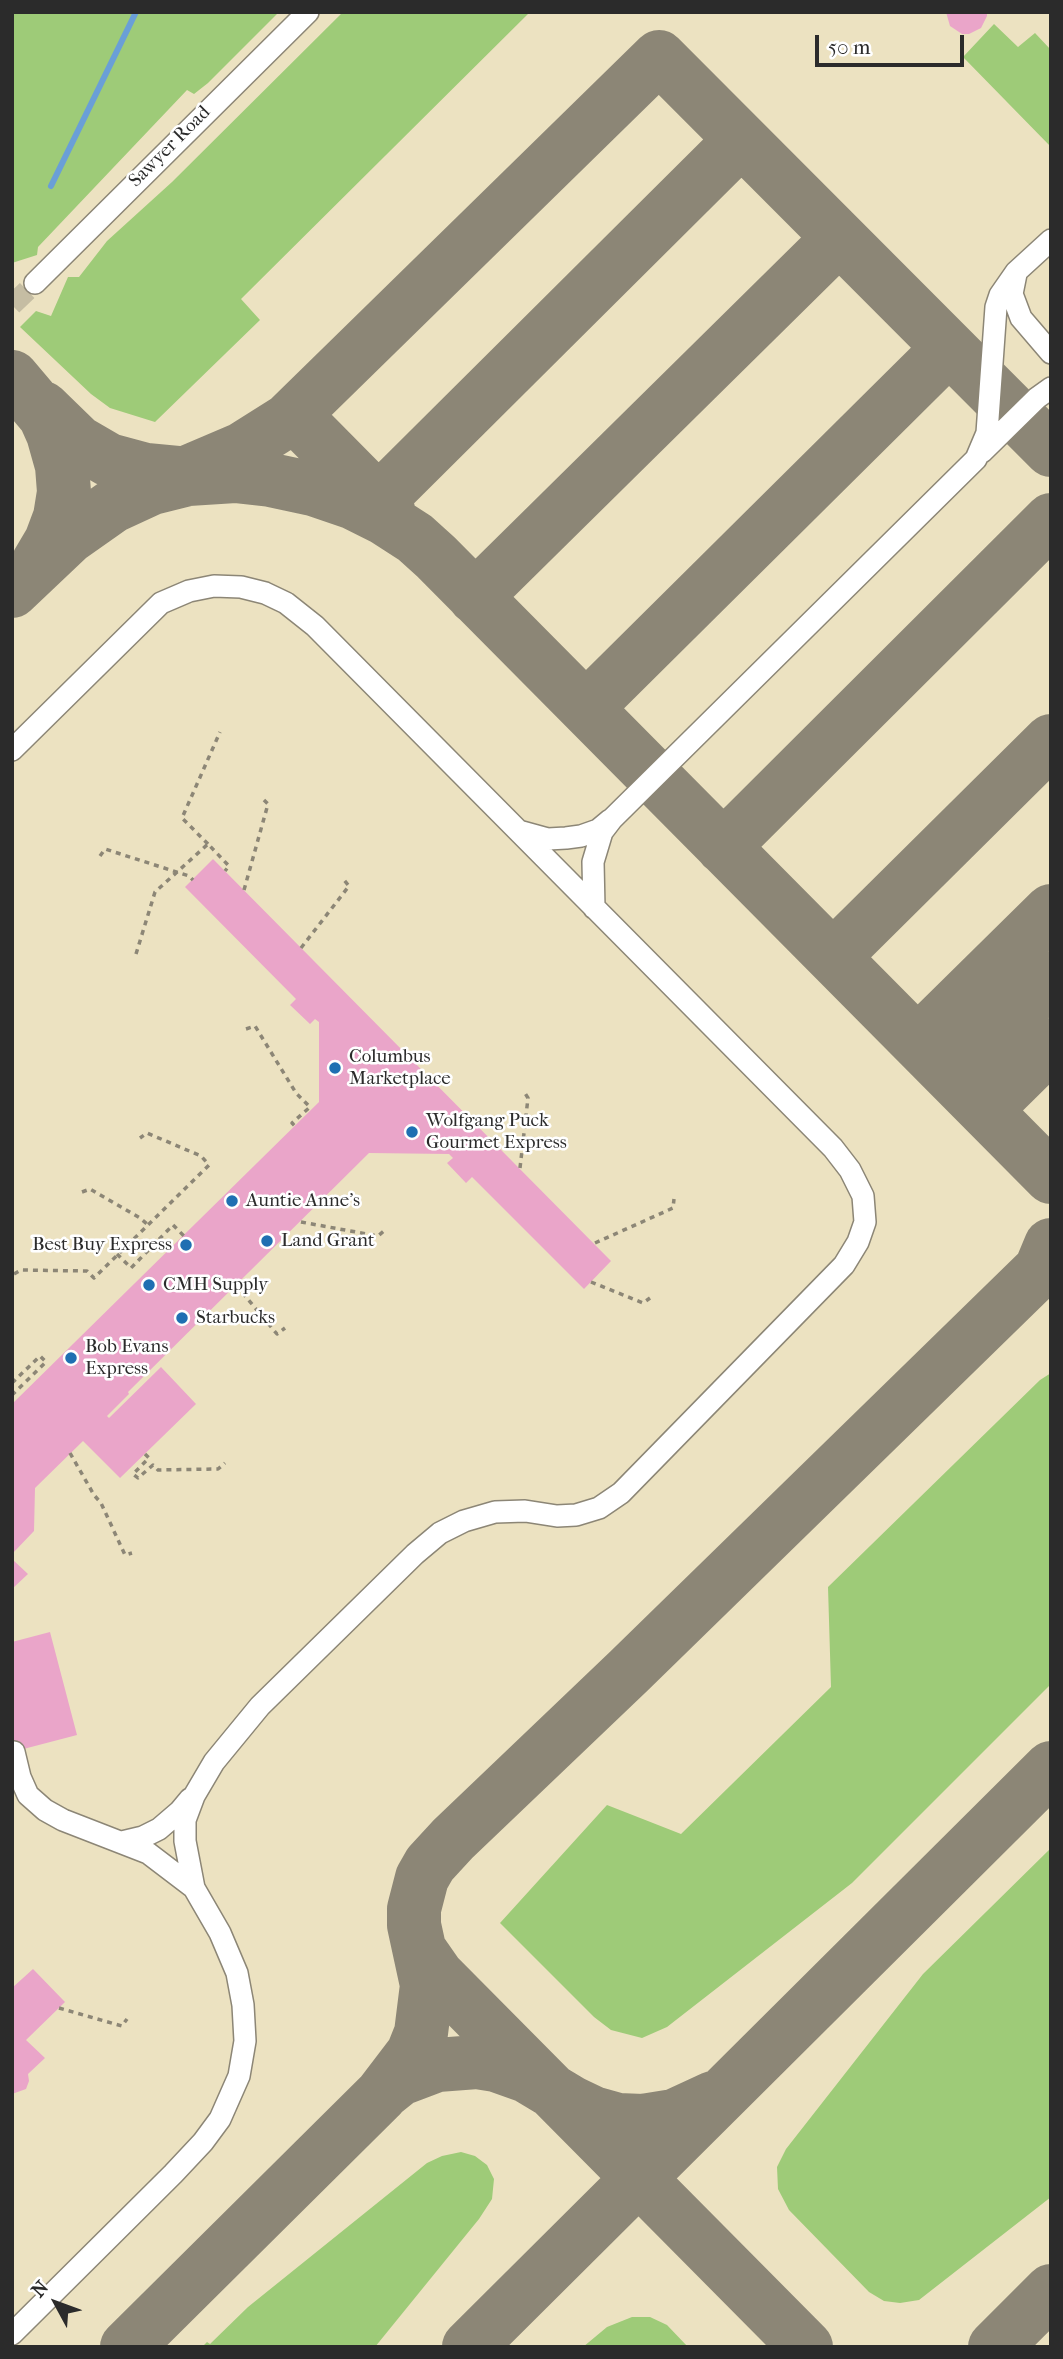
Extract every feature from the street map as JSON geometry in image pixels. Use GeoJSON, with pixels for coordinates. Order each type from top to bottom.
{"type":"FeatureCollection","features":[{"type":"Feature","properties":{"kind":"street","name":"Sawyer Road"},"geometry":{"type":"LineString","coordinates":[[34,283],[307,12]]}},
{"type":"Feature","properties":{"kind":"street"},"geometry":{"type":"LineString","coordinates":[[976,459],[987,433],[996,307],[1006,284],[1051,240]]}},
{"type":"Feature","properties":{"kind":"street"},"geometry":{"type":"LineString","coordinates":[[1016,272],[1012,294],[1015,304],[1030,331],[1051,353]]}},
{"type":"Feature","properties":{"kind":"street"},"geometry":{"type":"LineString","coordinates":[[594,908],[593,862],[602,832],[612,819],[1037,398],[1051,388]]}},
{"type":"Feature","properties":{"kind":"street"},"geometry":{"type":"LineString","coordinates":[[12,750],[161,603],[188,591],[214,586],[241,587],[265,593],[286,603],[315,626],[833,1148],[850,1170],[863,1196],[865,1222],[858,1242],[844,1265],[621,1493],[599,1508],[576,1515],[557,1516],[525,1511],[495,1512],[464,1521],[440,1533],[415,1554],[260,1706],[214,1762],[185,1820],[185,1842],[194,1888],[220,1933],[237,1973],[243,2005],[245,2041],[239,2076],[220,2119],[203,2141],[12,2333]]}},
{"type":"Feature","properties":{"kind":"street"},"geometry":{"type":"LineString","coordinates":[[517,831],[548,839],[566,838],[597,830],[612,819]]}},
{"type":"Feature","properties":{"kind":"street"},"geometry":{"type":"LineString","coordinates":[[13,1752],[24,1786],[36,1803],[63,1820],[122,1842],[159,1860],[194,1888]]}},
{"type":"Feature","properties":{"kind":"street"},"geometry":{"type":"LineString","coordinates":[[122,1842],[143,1837],[168,1822],[200,1787]]}},
{"type":"Feature","properties":{"kind":"path"},"geometry":{"type":"LineString","coordinates":[[220,732],[182,818],[229,866],[225,871]]}},
{"type":"Feature","properties":{"kind":"path"},"geometry":{"type":"LineString","coordinates":[[243,890],[268,804],[262,798]]}},
{"type":"Feature","properties":{"kind":"path"},"geometry":{"type":"LineString","coordinates":[[136,954],[155,892],[208,844]]}},
{"type":"Feature","properties":{"kind":"path"},"geometry":{"type":"LineString","coordinates":[[100,856],[105,849],[189,876],[193,880]]}},
{"type":"Feature","properties":{"kind":"path"},"geometry":{"type":"LineString","coordinates":[[301,948],[349,886],[344,880]]}},
{"type":"Feature","properties":{"kind":"path"},"geometry":{"type":"LineString","coordinates":[[246,1029],[255,1026],[296,1093],[310,1107],[292,1123],[295,1126]]}},
{"type":"Feature","properties":{"kind":"path"},"geometry":{"type":"LineString","coordinates":[[520,1168],[528,1098],[523,1090]]}},
{"type":"Feature","properties":{"kind":"path"},"geometry":{"type":"LineString","coordinates":[[14,1274],[21,1270],[87,1271],[94,1279],[209,1165],[201,1156],[147,1133],[140,1138]]}},
{"type":"Feature","properties":{"kind":"path"},"geometry":{"type":"LineString","coordinates":[[82,1192],[90,1189],[147,1224]]}},
{"type":"Feature","properties":{"kind":"path"},"geometry":{"type":"LineString","coordinates":[[595,1244],[673,1208],[674,1199]]}},
{"type":"Feature","properties":{"kind":"path"},"geometry":{"type":"LineString","coordinates":[[300,1222],[378,1236],[385,1230]]}},
{"type":"Feature","properties":{"kind":"path"},"geometry":{"type":"LineString","coordinates":[[117,1254],[131,1268],[173,1226],[184,1236]]}},
{"type":"Feature","properties":{"kind":"path"},"geometry":{"type":"LineString","coordinates":[[590,1282],[643,1303],[650,1298]]}},
{"type":"Feature","properties":{"kind":"path"},"geometry":{"type":"LineString","coordinates":[[236,1285],[277,1334],[285,1328]]}},
{"type":"Feature","properties":{"kind":"path"},"geometry":{"type":"LineString","coordinates":[[12,1383],[40,1356],[46,1362],[12,1395],[16,1400]]}},
{"type":"Feature","properties":{"kind":"path"},"geometry":{"type":"LineString","coordinates":[[70,1453],[101,1503],[125,1555],[132,1553]]}},
{"type":"Feature","properties":{"kind":"path"},"geometry":{"type":"LineString","coordinates":[[145,1454],[149,1458],[133,1474],[138,1478],[153,1465],[158,1469],[218,1469],[225,1464]]}},
{"type":"Feature","properties":{"kind":"path"},"geometry":{"type":"LineString","coordinates":[[59,2008],[122,2026],[127,2019]]}},
{"type":"Feature","properties":{"kind":"green space"},"geometry":{"type":"Polygon","coordinates":[[[12,12],[279,12],[208,83],[194,94],[187,90],[38,247],[37,255],[12,263],[12,12]]]}},
{"type":"Feature","properties":{"kind":"green space"},"geometry":{"type":"Polygon","coordinates":[[[343,12],[530,12],[241,299],[260,320],[155,422],[110,408],[91,394],[20,327],[36,311],[51,316],[68,277],[79,277],[107,241],[172,182],[343,12]]]}},
{"type":"Feature","properties":{"kind":"green space"},"geometry":{"type":"Polygon","coordinates":[[[994,24],[1018,47],[1035,33],[1051,50],[1051,147],[963,57],[994,24]]]}},
{"type":"Feature","properties":{"kind":"green space"},"geometry":{"type":"Polygon","coordinates":[[[1051,1373],[1051,1684],[852,1883],[667,2027],[642,2038],[611,2030],[594,2017],[500,1923],[607,1805],[681,1834],[831,1687],[828,1587],[1040,1380],[1051,1373]]]}},
{"type":"Feature","properties":{"kind":"green space"},"geometry":{"type":"Polygon","coordinates":[[[1051,1848],[1051,2197],[919,2300],[900,2303],[884,2301],[869,2292],[789,2210],[778,2189],[777,2167],[786,2149],[923,1974],[1051,1848]]]}},
{"type":"Feature","properties":{"kind":"green space"},"geometry":{"type":"Polygon","coordinates":[[[461,2152],[475,2156],[487,2165],[494,2179],[492,2199],[479,2219],[375,2347],[202,2347],[207,2342],[210,2344],[248,2307],[427,2163],[461,2152]]]}},
{"type":"Feature","properties":{"kind":"green space"},"geometry":{"type":"Polygon","coordinates":[[[632,2317],[650,2317],[667,2325],[688,2347],[583,2347],[607,2327],[632,2317]]]}},
{"type":"Feature","properties":{"kind":"building"},"geometry":{"type":"Polygon","coordinates":[[[946,12],[987,12],[987,16],[981,28],[969,34],[962,34],[950,26],[946,12]]]}},
{"type":"Feature","properties":{"kind":"building"},"geometry":{"type":"Polygon","coordinates":[[[213,859],[611,1261],[584,1289],[472,1177],[466,1183],[447,1163],[453,1158],[449,1154],[369,1153],[107,1416],[109,1418],[161,1367],[196,1404],[120,1478],[83,1441],[35,1488],[34,1531],[12,1554],[12,1404],[319,1102],[319,1022],[315,1019],[310,1024],[290,1005],[296,999],[185,887],[213,859]]]}},
{"type":"Feature","properties":{"kind":"building"},"geometry":{"type":"Polygon","coordinates":[[[12,1559],[28,1574],[12,1589],[12,1559]]]}},
{"type":"Feature","properties":{"kind":"building"},"geometry":{"type":"Polygon","coordinates":[[[50,1632],[77,1735],[12,1752],[12,1642],[50,1632]]]}},
{"type":"Feature","properties":{"kind":"building"},"geometry":{"type":"Polygon","coordinates":[[[33,1969],[65,2002],[26,2040],[45,2058],[28,2074],[26,2089],[12,2094],[12,1988],[33,1969]]]}},
{"type":"Feature","properties":{"kind":"waterway"},"geometry":{"type":"LineString","coordinates":[[51,186],[136,12]]}},
{"type":"Feature","properties":{"kind":"taxiway"},"geometry":{"type":"LineString","coordinates":[[188,472],[242,449],[288,420],[659,57],[1051,450]]}},
{"type":"Feature","properties":{"kind":"taxiway"},"geometry":{"type":"LineString","coordinates":[[378,501],[741,140]]}},
{"type":"Feature","properties":{"kind":"taxiway"},"geometry":{"type":"LineString","coordinates":[[475,597],[839,238]]}},
{"type":"Feature","properties":{"kind":"taxiway"},"geometry":{"type":"LineString","coordinates":[[586,708],[949,348]]}},
{"type":"Feature","properties":{"kind":"taxiway"},"geometry":{"type":"LineString","coordinates":[[12,377],[45,416],[62,466],[64,492],[60,517],[51,541],[38,563]]}},
{"type":"Feature","properties":{"kind":"taxiway"},"geometry":{"type":"LineString","coordinates":[[43,408],[78,442],[109,460],[146,470],[188,474]]}},
{"type":"Feature","properties":{"kind":"taxiway"},"geometry":{"type":"LineString","coordinates":[[294,415],[388,510]]}},
{"type":"Feature","properties":{"kind":"taxiway"},"geometry":{"type":"LineString","coordinates":[[12,591],[69,537],[113,506],[152,488],[188,479],[235,476],[271,480],[313,489],[354,503],[384,518],[415,538],[436,557],[1051,1177]]}},
{"type":"Feature","properties":{"kind":"taxiway"},"geometry":{"type":"LineString","coordinates":[[723,847],[1051,520]]}},
{"type":"Feature","properties":{"kind":"taxiway"},"geometry":{"type":"LineString","coordinates":[[833,957],[1051,741]]}},
{"type":"Feature","properties":{"kind":"taxiway"},"geometry":{"type":"LineString","coordinates":[[918,1042],[1051,911]]}},
{"type":"Feature","properties":{"kind":"taxiway"},"geometry":{"type":"LineString","coordinates":[[951,1076],[1051,978]]}},
{"type":"Feature","properties":{"kind":"taxiway"},"geometry":{"type":"LineString","coordinates":[[985,1110],[1051,1045]]}},
{"type":"Feature","properties":{"kind":"taxiway"},"geometry":{"type":"LineString","coordinates":[[127,2347],[381,2095],[413,2053],[421,2033],[427,1985],[414,1925],[414,1909],[422,1878],[430,1864],[1041,1269],[1051,1245]]}},
{"type":"Feature","properties":{"kind":"taxiway"},"geometry":{"type":"LineString","coordinates":[[469,2347],[1051,1768]]}},
{"type":"Feature","properties":{"kind":"taxiway"},"geometry":{"type":"LineString","coordinates":[[421,1952],[437,1975],[806,2347]]}},
{"type":"Feature","properties":{"kind":"taxiway"},"geometry":{"type":"LineString","coordinates":[[385,2091],[400,2079],[437,2065],[477,2062],[496,2065],[527,2076],[572,2103],[593,2113],[618,2120],[643,2121],[674,2116],[713,2098]]}},
{"type":"Feature","properties":{"kind":"taxiway"},"geometry":{"type":"LineString","coordinates":[[995,2347],[1051,2291]]}},
{"type":"Feature","properties":{"kind":"tunnel"},"geometry":{"type":"LineString","coordinates":[[12,305],[35,283]]}},
{"type":"Feature","properties":{"kind":"place","name":"Columbus Marketplace"},"geometry":{"type":"Point","coordinates":[335,1068]}},
{"type":"Feature","properties":{"kind":"place","name":"Wolfgang Puck Gourmet Express"},"geometry":{"type":"Point","coordinates":[412,1132]}},
{"type":"Feature","properties":{"kind":"place","name":"Auntie Anne's"},"geometry":{"type":"Point","coordinates":[232,1201]}},
{"type":"Feature","properties":{"kind":"place","name":"Land Grant"},"geometry":{"type":"Point","coordinates":[267,1241]}},
{"type":"Feature","properties":{"kind":"place","name":"Best Buy Express"},"geometry":{"type":"Point","coordinates":[186,1245]}},
{"type":"Feature","properties":{"kind":"place","name":"CMH Supply"},"geometry":{"type":"Point","coordinates":[149,1285]}},
{"type":"Feature","properties":{"kind":"place","name":"Starbucks"},"geometry":{"type":"Point","coordinates":[182,1318]}},
{"type":"Feature","properties":{"kind":"place","name":"Bob Evans Express"},"geometry":{"type":"Point","coordinates":[71,1358]}}]}
